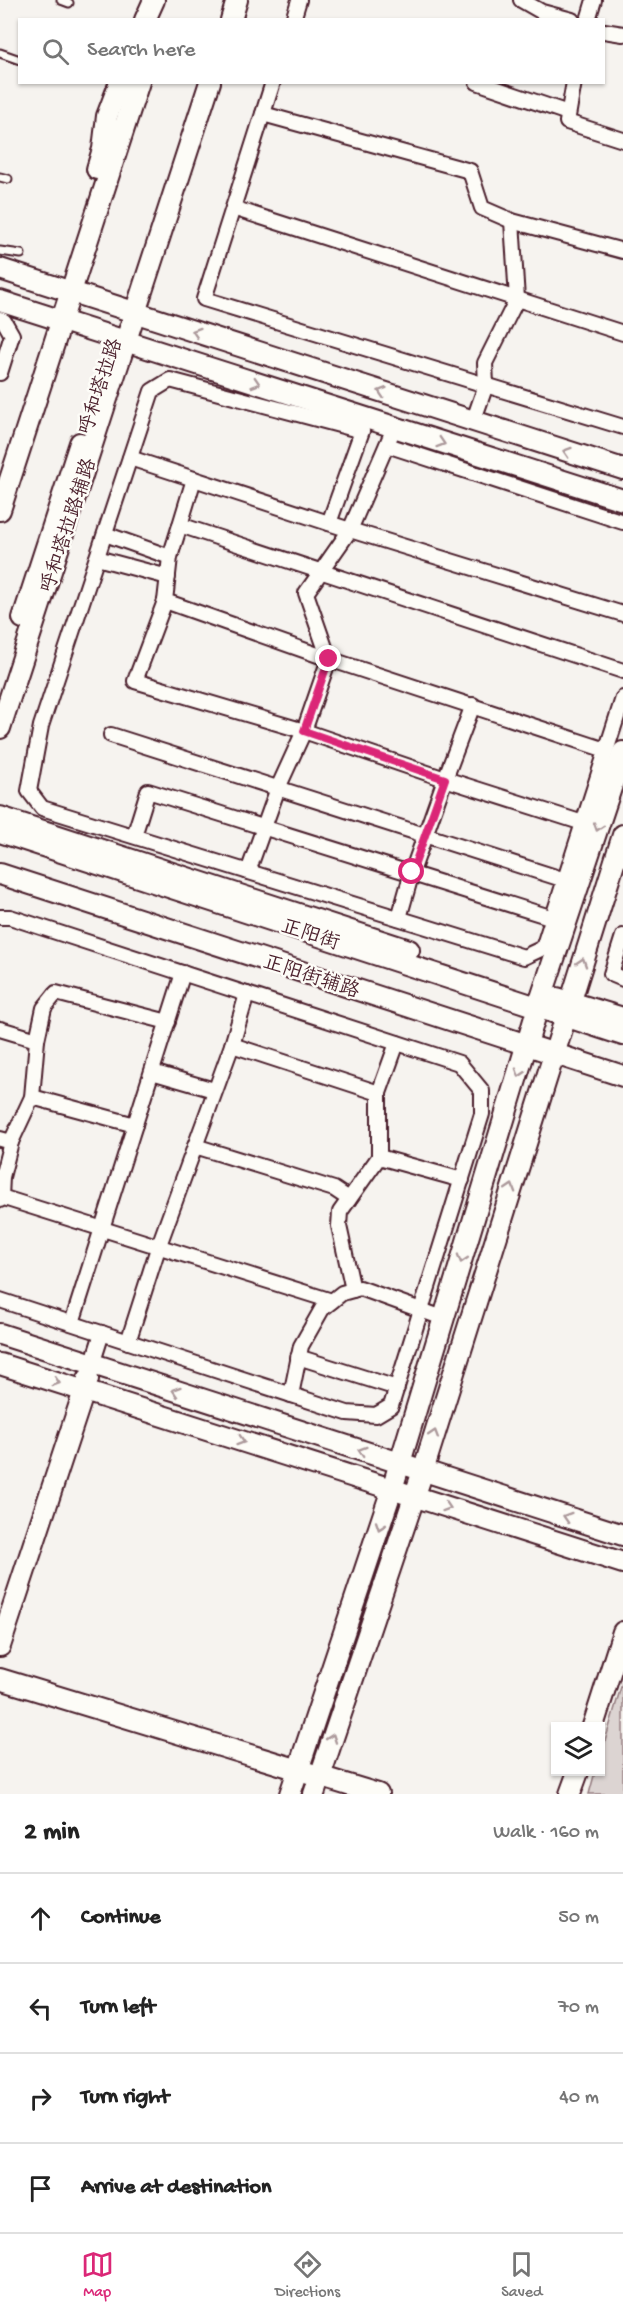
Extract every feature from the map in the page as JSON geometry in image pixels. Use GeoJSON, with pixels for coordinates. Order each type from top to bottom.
{"type":"FeatureCollection","features":[{"type":"Feature","properties":{"kind":"street"},"geometry":{"type":"LineString","coordinates":[[146,18],[154,0]]}},
{"type":"Feature","properties":{"kind":"street"},"geometry":{"type":"LineString","coordinates":[[161,18],[166,0]]}},
{"type":"Feature","properties":{"kind":"street"},"geometry":{"type":"LineString","coordinates":[[218,18],[223,0]]}},
{"type":"Feature","properties":{"kind":"street"},"geometry":{"type":"LineString","coordinates":[[232,18],[237,0]]}},
{"type":"Feature","properties":{"kind":"street"},"geometry":{"type":"LineString","coordinates":[[294,18],[299,0]]}},
{"type":"Feature","properties":{"kind":"street"},"geometry":{"type":"LineString","coordinates":[[521,0],[542,12],[564,18]]}},
{"type":"Feature","properties":{"kind":"street"},"geometry":{"type":"LineString","coordinates":[[589,18],[594,0]]}},
{"type":"Feature","properties":{"kind":"street"},"geometry":{"type":"LineString","coordinates":[[605,31],[623,34]]}},
{"type":"Feature","properties":{"kind":"street"},"geometry":{"type":"LineString","coordinates":[[0,510],[104,149],[107,116],[119,84]]}},
{"type":"Feature","properties":{"kind":"street"},"geometry":{"type":"LineString","coordinates":[[63,290],[138,84]]}},
{"type":"Feature","properties":{"kind":"street","name":"呼和塔拉路"},"geometry":{"type":"LineString","coordinates":[[0,689],[129,311],[196,84]]}},
{"type":"Feature","properties":{"kind":"street"},"geometry":{"type":"LineString","coordinates":[[129,311],[209,84]]}},
{"type":"Feature","properties":{"kind":"street"},"geometry":{"type":"LineString","coordinates":[[272,84],[204,299],[623,427]]}},
{"type":"Feature","properties":{"kind":"street"},"geometry":{"type":"LineString","coordinates":[[483,84],[568,113]]}},
{"type":"Feature","properties":{"kind":"street"},"geometry":{"type":"LineString","coordinates":[[574,84],[567,122],[623,140]]}},
{"type":"Feature","properties":{"kind":"street"},"geometry":{"type":"LineString","coordinates":[[263,114],[470,171],[482,208],[512,221],[623,250]]}},
{"type":"Feature","properties":{"kind":"street"},"geometry":{"type":"LineString","coordinates":[[233,208],[623,333]]}},
{"type":"Feature","properties":{"kind":"street"},"geometry":{"type":"LineString","coordinates":[[473,422],[486,385],[485,363],[517,299],[512,221]]}},
{"type":"Feature","properties":{"kind":"street"},"geometry":{"type":"LineString","coordinates":[[0,269],[623,470]]}},
{"type":"Feature","properties":{"kind":"street"},"geometry":{"type":"LineString","coordinates":[[0,301],[119,339],[364,425],[623,522]]}},
{"type":"Feature","properties":{"kind":"street"},"geometry":{"type":"LineString","coordinates":[[0,319],[4,321],[12,336],[0,373]]}},
{"type":"Feature","properties":{"kind":"street"},"geometry":{"type":"LineString","coordinates":[[0,471],[54,319]]}},
{"type":"Feature","properties":{"kind":"street","name":"呼和塔拉路辅路"},"geometry":{"type":"LineString","coordinates":[[0,728],[71,518],[119,339]]}},
{"type":"Feature","properties":{"kind":"street"},"geometry":{"type":"LineString","coordinates":[[364,425],[170,380],[152,391],[41,726],[29,791],[42,808],[524,957],[543,948],[583,823],[615,751]]}},
{"type":"Feature","properties":{"kind":"street"},"geometry":{"type":"LineString","coordinates":[[329,523],[364,425]]}},
{"type":"Feature","properties":{"kind":"street"},"geometry":{"type":"LineString","coordinates":[[391,436],[623,500]]}},
{"type":"Feature","properties":{"kind":"street"},"geometry":{"type":"LineString","coordinates":[[248,872],[278,788],[304,731],[329,659],[306,593],[350,530],[391,436]]}},
{"type":"Feature","properties":{"kind":"street"},"geometry":{"type":"LineString","coordinates":[[129,458],[350,530],[623,614]]}},
{"type":"Feature","properties":{"kind":"street"},"geometry":{"type":"LineString","coordinates":[[194,479],[170,557],[165,602],[135,681],[304,731],[583,823]]}},
{"type":"Feature","properties":{"kind":"street"},"geometry":{"type":"LineString","coordinates":[[180,525],[623,671]]}},
{"type":"Feature","properties":{"kind":"street"},"geometry":{"type":"LineString","coordinates":[[105,534],[170,557]]}},
{"type":"Feature","properties":{"kind":"street"},"geometry":{"type":"LineString","coordinates":[[97,558],[168,577]]}},
{"type":"Feature","properties":{"kind":"street"},"geometry":{"type":"LineString","coordinates":[[165,602],[329,659],[615,751]]}},
{"type":"Feature","properties":{"kind":"street"},"geometry":{"type":"LineString","coordinates":[[290,1794],[392,1489],[398,1463],[530,1040],[615,751],[623,698]]}},
{"type":"Feature","properties":{"kind":"street"},"geometry":{"type":"LineString","coordinates":[[399,918],[412,872],[473,705]]}},
{"type":"Feature","properties":{"kind":"street"},"geometry":{"type":"LineString","coordinates":[[111,735],[565,880]]}},
{"type":"Feature","properties":{"kind":"street"},"geometry":{"type":"LineString","coordinates":[[134,836],[148,791],[553,918]]}},
{"type":"Feature","properties":{"kind":"street"},"geometry":{"type":"LineString","coordinates":[[0,817],[541,1001]]}},
{"type":"Feature","properties":{"kind":"street","name":"正阳街"},"geometry":{"type":"LineString","coordinates":[[0,832],[568,1008],[623,1035]]}},
{"type":"Feature","properties":{"kind":"street"},"geometry":{"type":"LineString","coordinates":[[316,1786],[423,1471],[623,835]]}},
{"type":"Feature","properties":{"kind":"street"},"geometry":{"type":"LineString","coordinates":[[0,861],[530,1040],[623,1064]]}},
{"type":"Feature","properties":{"kind":"street","name":"正阳街辅路"},"geometry":{"type":"LineString","coordinates":[[0,874],[530,1040]]}},
{"type":"Feature","properties":{"kind":"street"},"geometry":{"type":"LineString","coordinates":[[0,916],[10,917],[459,1063],[482,1091],[482,1114],[397,1388],[391,1406],[376,1415],[346,1413],[0,1300]]}},
{"type":"Feature","properties":{"kind":"street"},"geometry":{"type":"LineString","coordinates":[[623,936],[610,974],[623,979]]}},
{"type":"Feature","properties":{"kind":"street"},"geometry":{"type":"LineString","coordinates":[[72,1323],[183,974]]}},
{"type":"Feature","properties":{"kind":"street"},"geometry":{"type":"LineString","coordinates":[[168,1022],[56,993],[44,1008],[37,1040],[32,1097],[6,1140],[1,1198],[159,1245],[332,1301]]}},
{"type":"Feature","properties":{"kind":"street"},"geometry":{"type":"LineString","coordinates":[[128,1342],[159,1245],[232,1045],[247,994]]}},
{"type":"Feature","properties":{"kind":"street"},"geometry":{"type":"LineString","coordinates":[[568,1008],[623,1018]]}},
{"type":"Feature","properties":{"kind":"street"},"geometry":{"type":"LineString","coordinates":[[0,1029],[37,1040]]}},
{"type":"Feature","properties":{"kind":"street"},"geometry":{"type":"LineString","coordinates":[[353,1290],[339,1226],[340,1212],[379,1157],[379,1093],[397,1043]]}},
{"type":"Feature","properties":{"kind":"street"},"geometry":{"type":"LineString","coordinates":[[232,1045],[379,1093]]}},
{"type":"Feature","properties":{"kind":"street"},"geometry":{"type":"LineString","coordinates":[[555,1048],[623,1076]]}},
{"type":"Feature","properties":{"kind":"street"},"geometry":{"type":"LineString","coordinates":[[152,1072],[214,1090]]}},
{"type":"Feature","properties":{"kind":"street"},"geometry":{"type":"LineString","coordinates":[[32,1097],[135,1125]]}},
{"type":"Feature","properties":{"kind":"street"},"geometry":{"type":"LineString","coordinates":[[195,1146],[334,1189],[349,1199]]}},
{"type":"Feature","properties":{"kind":"street"},"geometry":{"type":"LineString","coordinates":[[379,1157],[462,1180]]}},
{"type":"Feature","properties":{"kind":"street"},"geometry":{"type":"LineString","coordinates":[[291,1395],[301,1346],[322,1309],[342,1293],[360,1288],[443,1318]]}},
{"type":"Feature","properties":{"kind":"street"},"geometry":{"type":"LineString","coordinates":[[0,1646],[102,1333]]}},
{"type":"Feature","properties":{"kind":"street"},"geometry":{"type":"LineString","coordinates":[[0,1334],[88,1377],[392,1489],[623,1563]]}},
{"type":"Feature","properties":{"kind":"street"},"geometry":{"type":"LineString","coordinates":[[298,1357],[397,1388]]}},
{"type":"Feature","properties":{"kind":"street"},"geometry":{"type":"LineString","coordinates":[[0,1364],[88,1377],[398,1463],[623,1535]]}},
{"type":"Feature","properties":{"kind":"street"},"geometry":{"type":"LineString","coordinates":[[594,1722],[623,1632]]}},
{"type":"Feature","properties":{"kind":"street"},"geometry":{"type":"LineString","coordinates":[[0,1679],[298,1770],[316,1786],[378,1794]]}},
{"type":"Feature","properties":{"kind":"street"},"geometry":{"type":"LineString","coordinates":[[570,1794],[577,1776]]}},
{"type":"Feature","properties":{"kind":"lane"},"geometry":{"type":"LineString","coordinates":[[0,53],[18,59]]}},
{"type":"Feature","properties":{"kind":"lane"},"geometry":{"type":"LineString","coordinates":[[0,251],[21,254]]}},
{"type":"Feature","properties":{"kind":"shaded area"},"geometry":{"type":"Polygon","coordinates":[[[623,1680],[623,1794],[589,1794],[594,1776],[605,1776],[605,1741],[623,1680]]]}},
{"type":"Feature","properties":{"kind":"route"},"geometry":{"type":"LineString","coordinates":[[329,659],[304,731],[445,779],[427,836],[412,872]]}}]}
